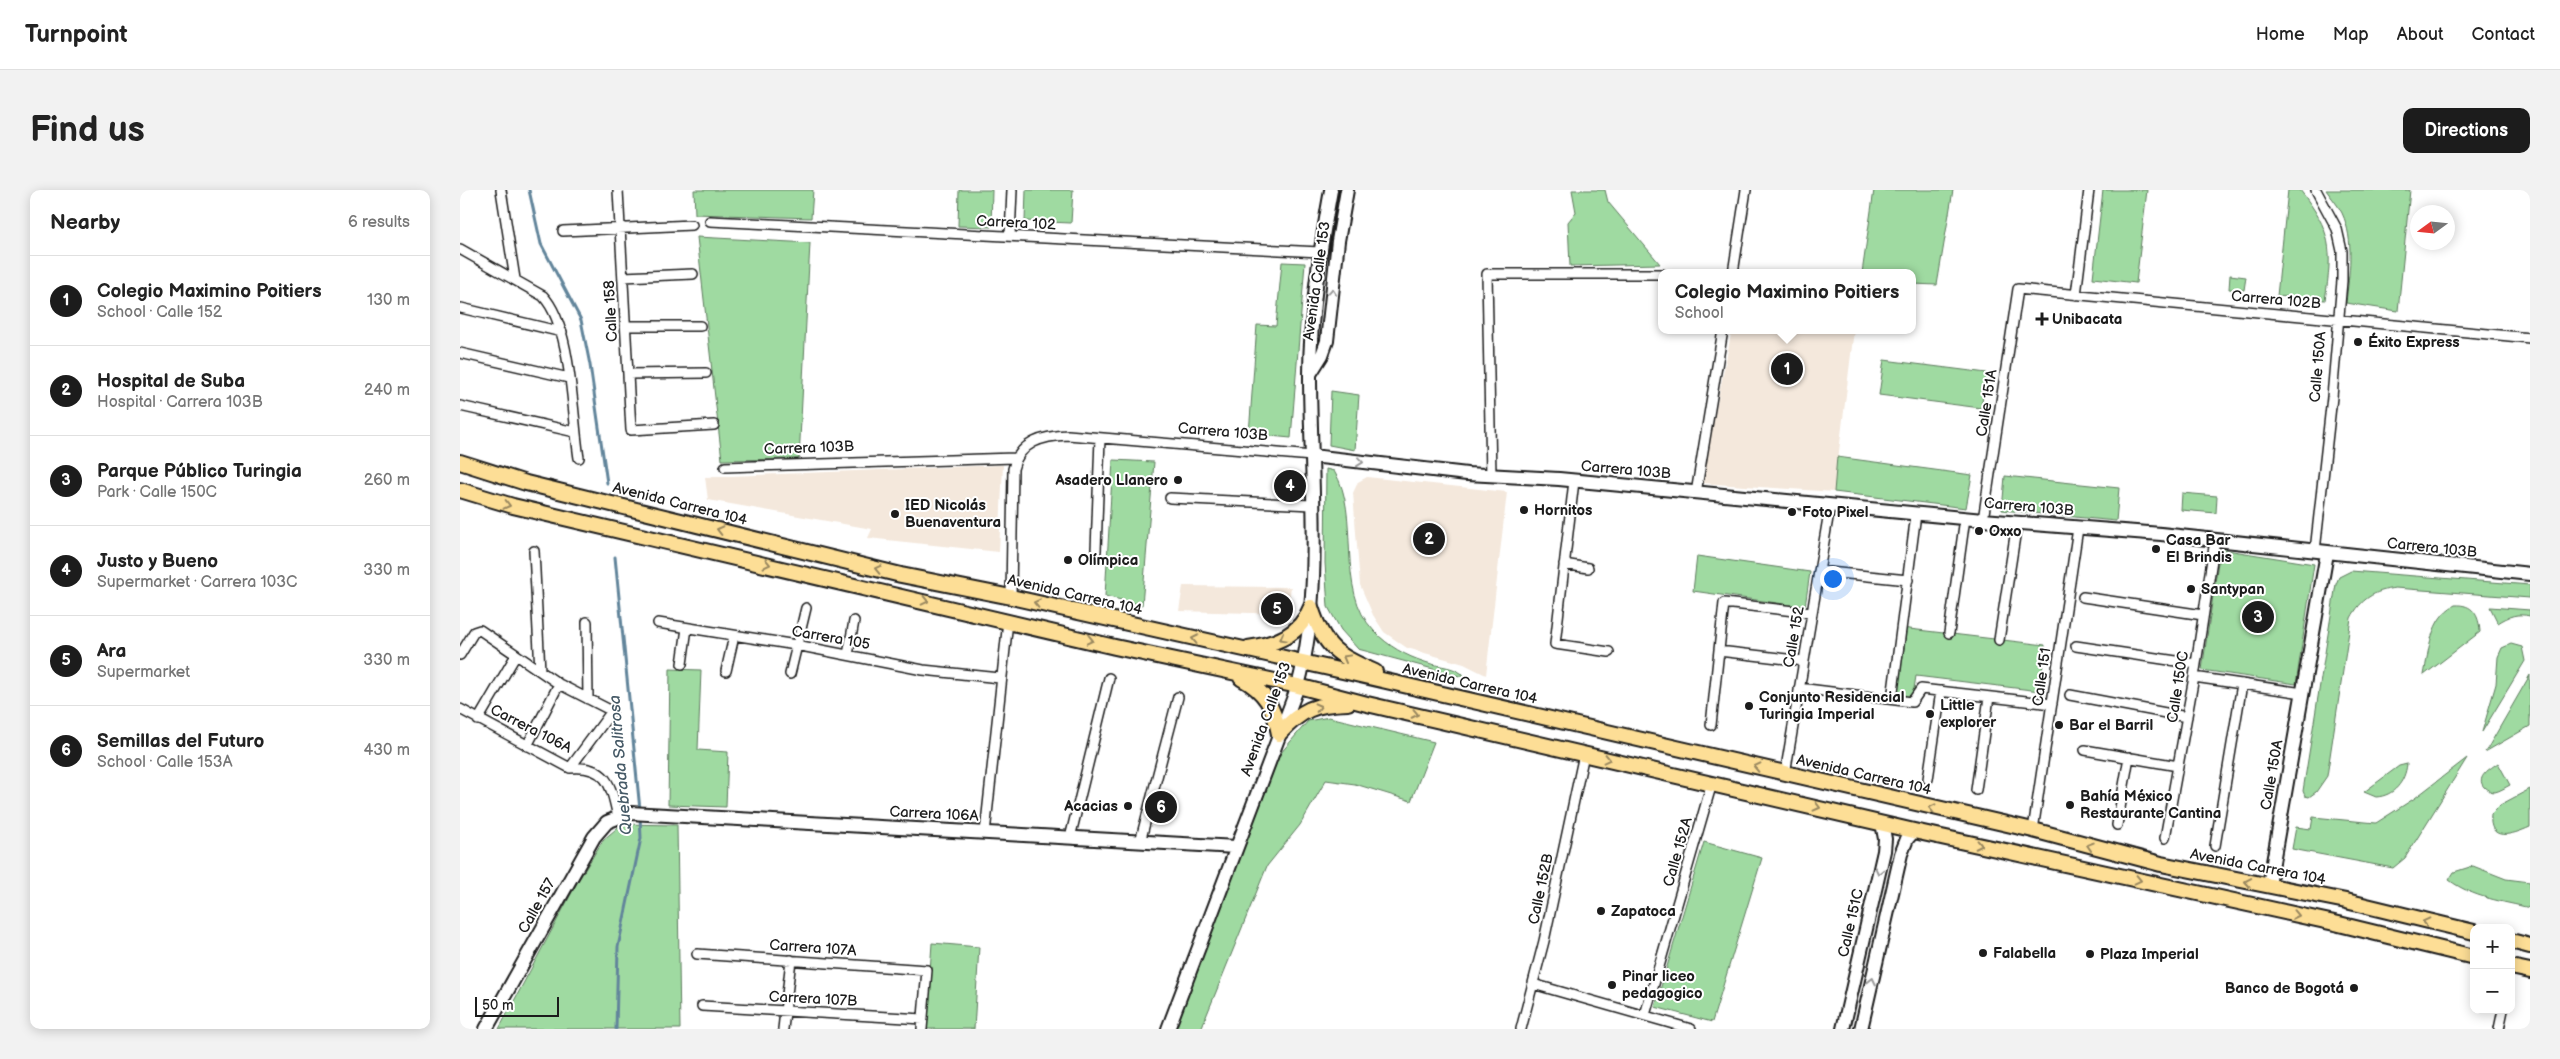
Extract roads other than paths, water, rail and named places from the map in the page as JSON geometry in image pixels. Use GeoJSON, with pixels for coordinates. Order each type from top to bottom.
{"type":"FeatureCollection","features":[{"type":"Feature","properties":{"kind":"main road","name":"Avenida Carrera 104"},"geometry":{"type":"LineString","coordinates":[[460,462],[526,483],[814,554],[1243,649],[2033,830],[2153,862],[2346,901],[2470,931]]}},
{"type":"Feature","properties":{"kind":"main road"},"geometry":{"type":"LineString","coordinates":[[460,490],[513,506],[1008,621],[1298,686],[1367,704],[1914,831],[2339,924],[2470,956]]}},
{"type":"Feature","properties":{"kind":"main road"},"geometry":{"type":"LineString","coordinates":[[1243,649],[1275,642],[1292,633],[1306,617],[1311,607]]}},
{"type":"Feature","properties":{"kind":"main road"},"geometry":{"type":"LineString","coordinates":[[1311,607],[1320,633],[1331,648],[1344,658],[1406,686]]}},
{"type":"Feature","properties":{"kind":"main road"},"geometry":{"type":"LineString","coordinates":[[1229,672],[1257,687],[1265,695],[1273,711],[1279,734]]}},
{"type":"Feature","properties":{"kind":"main road"},"geometry":{"type":"LineString","coordinates":[[1279,734],[1299,714],[1312,708],[1329,704],[1367,704]]}},
{"type":"Feature","properties":{"kind":"main road"},"geometry":{"type":"LineString","coordinates":[[2339,924],[2350,922],[2356,916],[2355,910],[2346,901]]}},
{"type":"Feature","properties":{"kind":"main road"},"geometry":{"type":"LineString","coordinates":[[2515,942],[2530,946]]}},
{"type":"Feature","properties":{"kind":"main road"},"geometry":{"type":"LineString","coordinates":[[2515,968],[2530,971]]}},
{"type":"Feature","properties":{"kind":"street"},"geometry":{"type":"LineString","coordinates":[[500,190],[516,279]]}},
{"type":"Feature","properties":{"kind":"street","name":"Calle 158"},"geometry":{"type":"LineString","coordinates":[[618,190],[631,430],[714,425]]}},
{"type":"Feature","properties":{"kind":"street"},"geometry":{"type":"LineString","coordinates":[[1010,236],[1012,190]]}},
{"type":"Feature","properties":{"kind":"street","name":"Avenida Calle 153"},"geometry":{"type":"LineString","coordinates":[[1168,1029],[1298,686],[1304,663],[1311,607],[1312,456],[1310,374],[1312,321],[1320,252],[1331,190]]}},
{"type":"Feature","properties":{"kind":"street","name":"Avenida Calle 153"},"geometry":{"type":"LineString","coordinates":[[1310,374],[1322,356],[1327,341],[1338,242],[1347,190]]}},
{"type":"Feature","properties":{"kind":"street"},"geometry":{"type":"LineString","coordinates":[[1734,269],[1746,190]]}},
{"type":"Feature","properties":{"kind":"street"},"geometry":{"type":"LineString","coordinates":[[2076,295],[2089,190]]}},
{"type":"Feature","properties":{"kind":"street","name":"Calle 150A"},"geometry":{"type":"LineString","coordinates":[[2269,885],[2303,693],[2321,552],[2338,320],[2342,251],[2337,229],[2316,190]]}},
{"type":"Feature","properties":{"kind":"street","name":"Carrera 102"},"geometry":{"type":"LineString","coordinates":[[710,221],[1320,252]]}},
{"type":"Feature","properties":{"kind":"street"},"geometry":{"type":"LineString","coordinates":[[563,231],[692,226]]}},
{"type":"Feature","properties":{"kind":"street"},"geometry":{"type":"LineString","coordinates":[[460,248],[516,279],[543,296],[551,304],[562,332],[579,458]]}},
{"type":"Feature","properties":{"kind":"street"},"geometry":{"type":"LineString","coordinates":[[623,277],[693,274]]}},
{"type":"Feature","properties":{"kind":"street"},"geometry":{"type":"LineString","coordinates":[[1492,476],[1487,274],[1658,274]]}},
{"type":"Feature","properties":{"kind":"street","name":"Carrera 102B"},"geometry":{"type":"LineString","coordinates":[[2018,289],[2530,338]]}},
{"type":"Feature","properties":{"kind":"street","name":"Calle 151A"},"geometry":{"type":"LineString","coordinates":[[1983,520],[2018,289]]}},
{"type":"Feature","properties":{"kind":"street"},"geometry":{"type":"LineString","coordinates":[[461,308],[562,332]]}},
{"type":"Feature","properties":{"kind":"street"},"geometry":{"type":"LineString","coordinates":[[625,326],[700,326]]}},
{"type":"Feature","properties":{"kind":"street"},"geometry":{"type":"LineString","coordinates":[[1696,493],[1722,334]]}},
{"type":"Feature","properties":{"kind":"street"},"geometry":{"type":"LineString","coordinates":[[460,353],[568,378]]}},
{"type":"Feature","properties":{"kind":"street"},"geometry":{"type":"LineString","coordinates":[[628,374],[706,374]]}},
{"type":"Feature","properties":{"kind":"street"},"geometry":{"type":"LineString","coordinates":[[460,406],[574,432]]}},
{"type":"Feature","properties":{"kind":"street","name":"Carrera 103B"},"geometry":{"type":"LineString","coordinates":[[725,467],[1016,458],[1022,450],[1034,441],[1048,436],[1100,438],[1312,456],[1467,474],[1574,481],[2214,540],[2530,574]]}},
{"type":"Feature","properties":{"kind":"street"},"geometry":{"type":"LineString","coordinates":[[1096,550],[1100,438]]}},
{"type":"Feature","properties":{"kind":"street"},"geometry":{"type":"LineString","coordinates":[[1011,597],[1013,469],[1016,458]]}},
{"type":"Feature","properties":{"kind":"street"},"geometry":{"type":"LineString","coordinates":[[1574,481],[1555,644],[1608,652]]}},
{"type":"Feature","properties":{"kind":"street"},"geometry":{"type":"LineString","coordinates":[[1170,498],[1312,505]]}},
{"type":"Feature","properties":{"kind":"street","name":"Calle 152"},"geometry":{"type":"LineString","coordinates":[[1785,774],[1830,506]]}},
{"type":"Feature","properties":{"kind":"street"},"geometry":{"type":"LineString","coordinates":[[1892,699],[1916,514]]}},
{"type":"Feature","properties":{"kind":"street"},"geometry":{"type":"LineString","coordinates":[[1949,634],[1964,518]]}},
{"type":"Feature","properties":{"kind":"street"},"geometry":{"type":"LineString","coordinates":[[1999,640],[2017,523]]}},
{"type":"Feature","properties":{"kind":"street","name":"Calle 151"},"geometry":{"type":"LineString","coordinates":[[2033,830],[2078,528]]}},
{"type":"Feature","properties":{"kind":"street","name":"Calle 150C"},"geometry":{"type":"LineString","coordinates":[[2166,838],[2194,677],[2214,540]]}},
{"type":"Feature","properties":{"kind":"street"},"geometry":{"type":"LineString","coordinates":[[534,551],[540,671]]}},
{"type":"Feature","properties":{"kind":"street"},"geometry":{"type":"LineString","coordinates":[[1564,564],[1588,568]]}},
{"type":"Feature","properties":{"kind":"street"},"geometry":{"type":"LineString","coordinates":[[1819,571],[1908,580]]}},
{"type":"Feature","properties":{"kind":"street"},"geometry":{"type":"LineString","coordinates":[[2083,596],[2203,615]]}},
{"type":"Feature","properties":{"kind":"street"},"geometry":{"type":"LineString","coordinates":[[1711,725],[1725,602],[1812,613]]}},
{"type":"Feature","properties":{"kind":"street"},"geometry":{"type":"LineString","coordinates":[[790,674],[806,608]]}},
{"type":"Feature","properties":{"kind":"street"},"geometry":{"type":"LineString","coordinates":[[848,655],[854,621]]}},
{"type":"Feature","properties":{"kind":"street"},"geometry":{"type":"LineString","coordinates":[[985,833],[1000,678],[1008,621]]}},
{"type":"Feature","properties":{"kind":"street"},"geometry":{"type":"LineString","coordinates":[[587,622],[588,699]]}},
{"type":"Feature","properties":{"kind":"street","name":"Carrera 105"},"geometry":{"type":"LineString","coordinates":[[658,623],[796,645],[923,670],[1000,678]]}},
{"type":"Feature","properties":{"kind":"street"},"geometry":{"type":"LineString","coordinates":[[682,664],[687,628]]}},
{"type":"Feature","properties":{"kind":"street"},"geometry":{"type":"LineString","coordinates":[[460,655],[474,632],[485,631],[559,684],[612,711],[570,768]]}},
{"type":"Feature","properties":{"kind":"street"},"geometry":{"type":"LineString","coordinates":[[726,671],[734,636]]}},
{"type":"Feature","properties":{"kind":"street"},"geometry":{"type":"LineString","coordinates":[[2076,646],[2196,664]]}},
{"type":"Feature","properties":{"kind":"street"},"geometry":{"type":"LineString","coordinates":[[1718,651],[1804,661]]}},
{"type":"Feature","properties":{"kind":"street"},"geometry":{"type":"LineString","coordinates":[[478,720],[516,655]]}},
{"type":"Feature","properties":{"kind":"street"},"geometry":{"type":"LineString","coordinates":[[2194,677],[2303,693]]}},
{"type":"Feature","properties":{"kind":"street"},"geometry":{"type":"LineString","coordinates":[[1070,838],[1109,678]]}},
{"type":"Feature","properties":{"kind":"street"},"geometry":{"type":"LineString","coordinates":[[527,746],[559,684]]}},
{"type":"Feature","properties":{"kind":"street"},"geometry":{"type":"LineString","coordinates":[[2215,846],[2242,684]]}},
{"type":"Feature","properties":{"kind":"street"},"geometry":{"type":"LineString","coordinates":[[1799,688],[1912,702],[1921,689],[2052,704]]}},
{"type":"Feature","properties":{"kind":"street"},"geometry":{"type":"LineString","coordinates":[[1928,779],[1941,691]]}},
{"type":"Feature","properties":{"kind":"street"},"geometry":{"type":"LineString","coordinates":[[2070,696],[2187,717]]}},
{"type":"Feature","properties":{"kind":"street"},"geometry":{"type":"LineString","coordinates":[[1140,842],[1178,697]]}},
{"type":"Feature","properties":{"kind":"street"},"geometry":{"type":"LineString","coordinates":[[1976,790],[1989,697]]}},
{"type":"Feature","properties":{"kind":"street","name":"Carrera 106A"},"geometry":{"type":"LineString","coordinates":[[460,709],[570,768],[592,769],[610,784],[624,815],[656,815],[1236,847]]}},
{"type":"Feature","properties":{"kind":"street"},"geometry":{"type":"LineString","coordinates":[[2085,750],[2178,766]]}},
{"type":"Feature","properties":{"kind":"street","name":"Calle 152B"},"geometry":{"type":"LineString","coordinates":[[1521,1029],[1533,984],[1584,754]]}},
{"type":"Feature","properties":{"kind":"street"},"geometry":{"type":"LineString","coordinates":[[2117,825],[2129,757]]}},
{"type":"Feature","properties":{"kind":"street","name":"Calle 152A"},"geometry":{"type":"LineString","coordinates":[[1645,1015],[1712,783]]}},
{"type":"Feature","properties":{"kind":"street","name":"Calle 157"},"geometry":{"type":"LineString","coordinates":[[486,1029],[594,837],[607,822],[624,815]]}},
{"type":"Feature","properties":{"kind":"street","name":"Calle 151C"},"geometry":{"type":"LineString","coordinates":[[1843,1029],[1884,851],[1885,838],[1882,823]]}},
{"type":"Feature","properties":{"kind":"street"},"geometry":{"type":"LineString","coordinates":[[1861,1029],[1901,854],[1907,839],[1914,831]]}},
{"type":"Feature","properties":{"kind":"street","name":"Carrera 107A"},"geometry":{"type":"LineString","coordinates":[[697,954],[927,970],[924,1019]]}},
{"type":"Feature","properties":{"kind":"street"},"geometry":{"type":"LineString","coordinates":[[783,1029],[790,960]]}},
{"type":"Feature","properties":{"kind":"street"},"geometry":{"type":"LineString","coordinates":[[1533,984],[1691,1029]]}},
{"type":"Feature","properties":{"kind":"street","name":"Carrera 107B"},"geometry":{"type":"LineString","coordinates":[[702,1006],[924,1019]]}},
{"type":"Feature","properties":{"kind":"street"},"geometry":{"type":"LineString","coordinates":[[2500,1029],[2502,1014]]}},
{"type":"Feature","properties":{"kind":"street"},"geometry":{"type":"LineString","coordinates":[[922,1029],[924,1019]]}},
{"type":"Feature","properties":{"kind":"waterway","name":"Quebrada Salitrosa"},"geometry":{"type":"LineString","coordinates":[[529,190],[541,244],[581,320],[590,365],[607,483]]}},
{"type":"Feature","properties":{"kind":"waterway","name":"Quebrada Salitrosa"},"geometry":{"type":"LineString","coordinates":[[615,557],[640,810]]}},
{"type":"Feature","properties":{"kind":"waterway","name":"Quebrada Salitrosa"},"geometry":{"type":"LineString","coordinates":[[616,1029],[618,947],[641,838],[640,816]]}},
{"type":"Feature","properties":{"kind":"place","name":"Unibacata"},"geometry":{"type":"Point","coordinates":[2042,319]}},
{"type":"Feature","properties":{"kind":"place","name":"Éxito Express"},"geometry":{"type":"Point","coordinates":[2358,342]}},
{"type":"Feature","properties":{"kind":"place","name":"Colegio Maximino Poitiers"},"geometry":{"type":"Point","coordinates":[1787,369]}},
{"type":"Feature","properties":{"kind":"place","name":"Asadero Llanero"},"geometry":{"type":"Point","coordinates":[1178,480]}},
{"type":"Feature","properties":{"kind":"place","name":"Justo y Bueno"},"geometry":{"type":"Point","coordinates":[1290,486]}},
{"type":"Feature","properties":{"kind":"place","name":"Hornitos"},"geometry":{"type":"Point","coordinates":[1524,510]}},
{"type":"Feature","properties":{"kind":"place","name":"Foto Pixel"},"geometry":{"type":"Point","coordinates":[1792,512]}},
{"type":"Feature","properties":{"kind":"place","name":"IED Nicolás Buenaventura"},"geometry":{"type":"Point","coordinates":[895,514]}},
{"type":"Feature","properties":{"kind":"place","name":"Oxxo"},"geometry":{"type":"Point","coordinates":[1979,531]}},
{"type":"Feature","properties":{"kind":"place","name":"Hospital de Suba"},"geometry":{"type":"Point","coordinates":[1429,539]}},
{"type":"Feature","properties":{"kind":"place","name":"Casa Bar El Brindis"},"geometry":{"type":"Point","coordinates":[2156,549]}},
{"type":"Feature","properties":{"kind":"place","name":"Olímpica"},"geometry":{"type":"Point","coordinates":[1068,560]}},
{"type":"Feature","properties":{"kind":"place","name":"Santypan"},"geometry":{"type":"Point","coordinates":[2191,589]}},
{"type":"Feature","properties":{"kind":"place","name":"Ara"},"geometry":{"type":"Point","coordinates":[1277,609]}},
{"type":"Feature","properties":{"kind":"place","name":"Parque Público Turingia"},"geometry":{"type":"Point","coordinates":[2258,617]}},
{"type":"Feature","properties":{"kind":"place","name":"Conjunto Residencial Turingia Imperial"},"geometry":{"type":"Point","coordinates":[1749,706]}},
{"type":"Feature","properties":{"kind":"place","name":"Little explorer"},"geometry":{"type":"Point","coordinates":[1930,714]}},
{"type":"Feature","properties":{"kind":"place","name":"Bar el Barril"},"geometry":{"type":"Point","coordinates":[2059,725]}},
{"type":"Feature","properties":{"kind":"place","name":"Bahía México Restaurante Cantina"},"geometry":{"type":"Point","coordinates":[2070,805]}},
{"type":"Feature","properties":{"kind":"place","name":"Acacias"},"geometry":{"type":"Point","coordinates":[1128,806]}},
{"type":"Feature","properties":{"kind":"place","name":"Semillas del Futuro"},"geometry":{"type":"Point","coordinates":[1161,807]}},
{"type":"Feature","properties":{"kind":"place","name":"Zapatoca"},"geometry":{"type":"Point","coordinates":[1601,911]}},
{"type":"Feature","properties":{"kind":"place","name":"Falabella"},"geometry":{"type":"Point","coordinates":[1983,953]}},
{"type":"Feature","properties":{"kind":"place","name":"Plaza Imperial"},"geometry":{"type":"Point","coordinates":[2090,954]}},
{"type":"Feature","properties":{"kind":"place","name":"Pinar liceo pedagogico"},"geometry":{"type":"Point","coordinates":[1612,985]}},
{"type":"Feature","properties":{"kind":"place","name":"Banco de Bogotá"},"geometry":{"type":"Point","coordinates":[2354,988]}}]}
